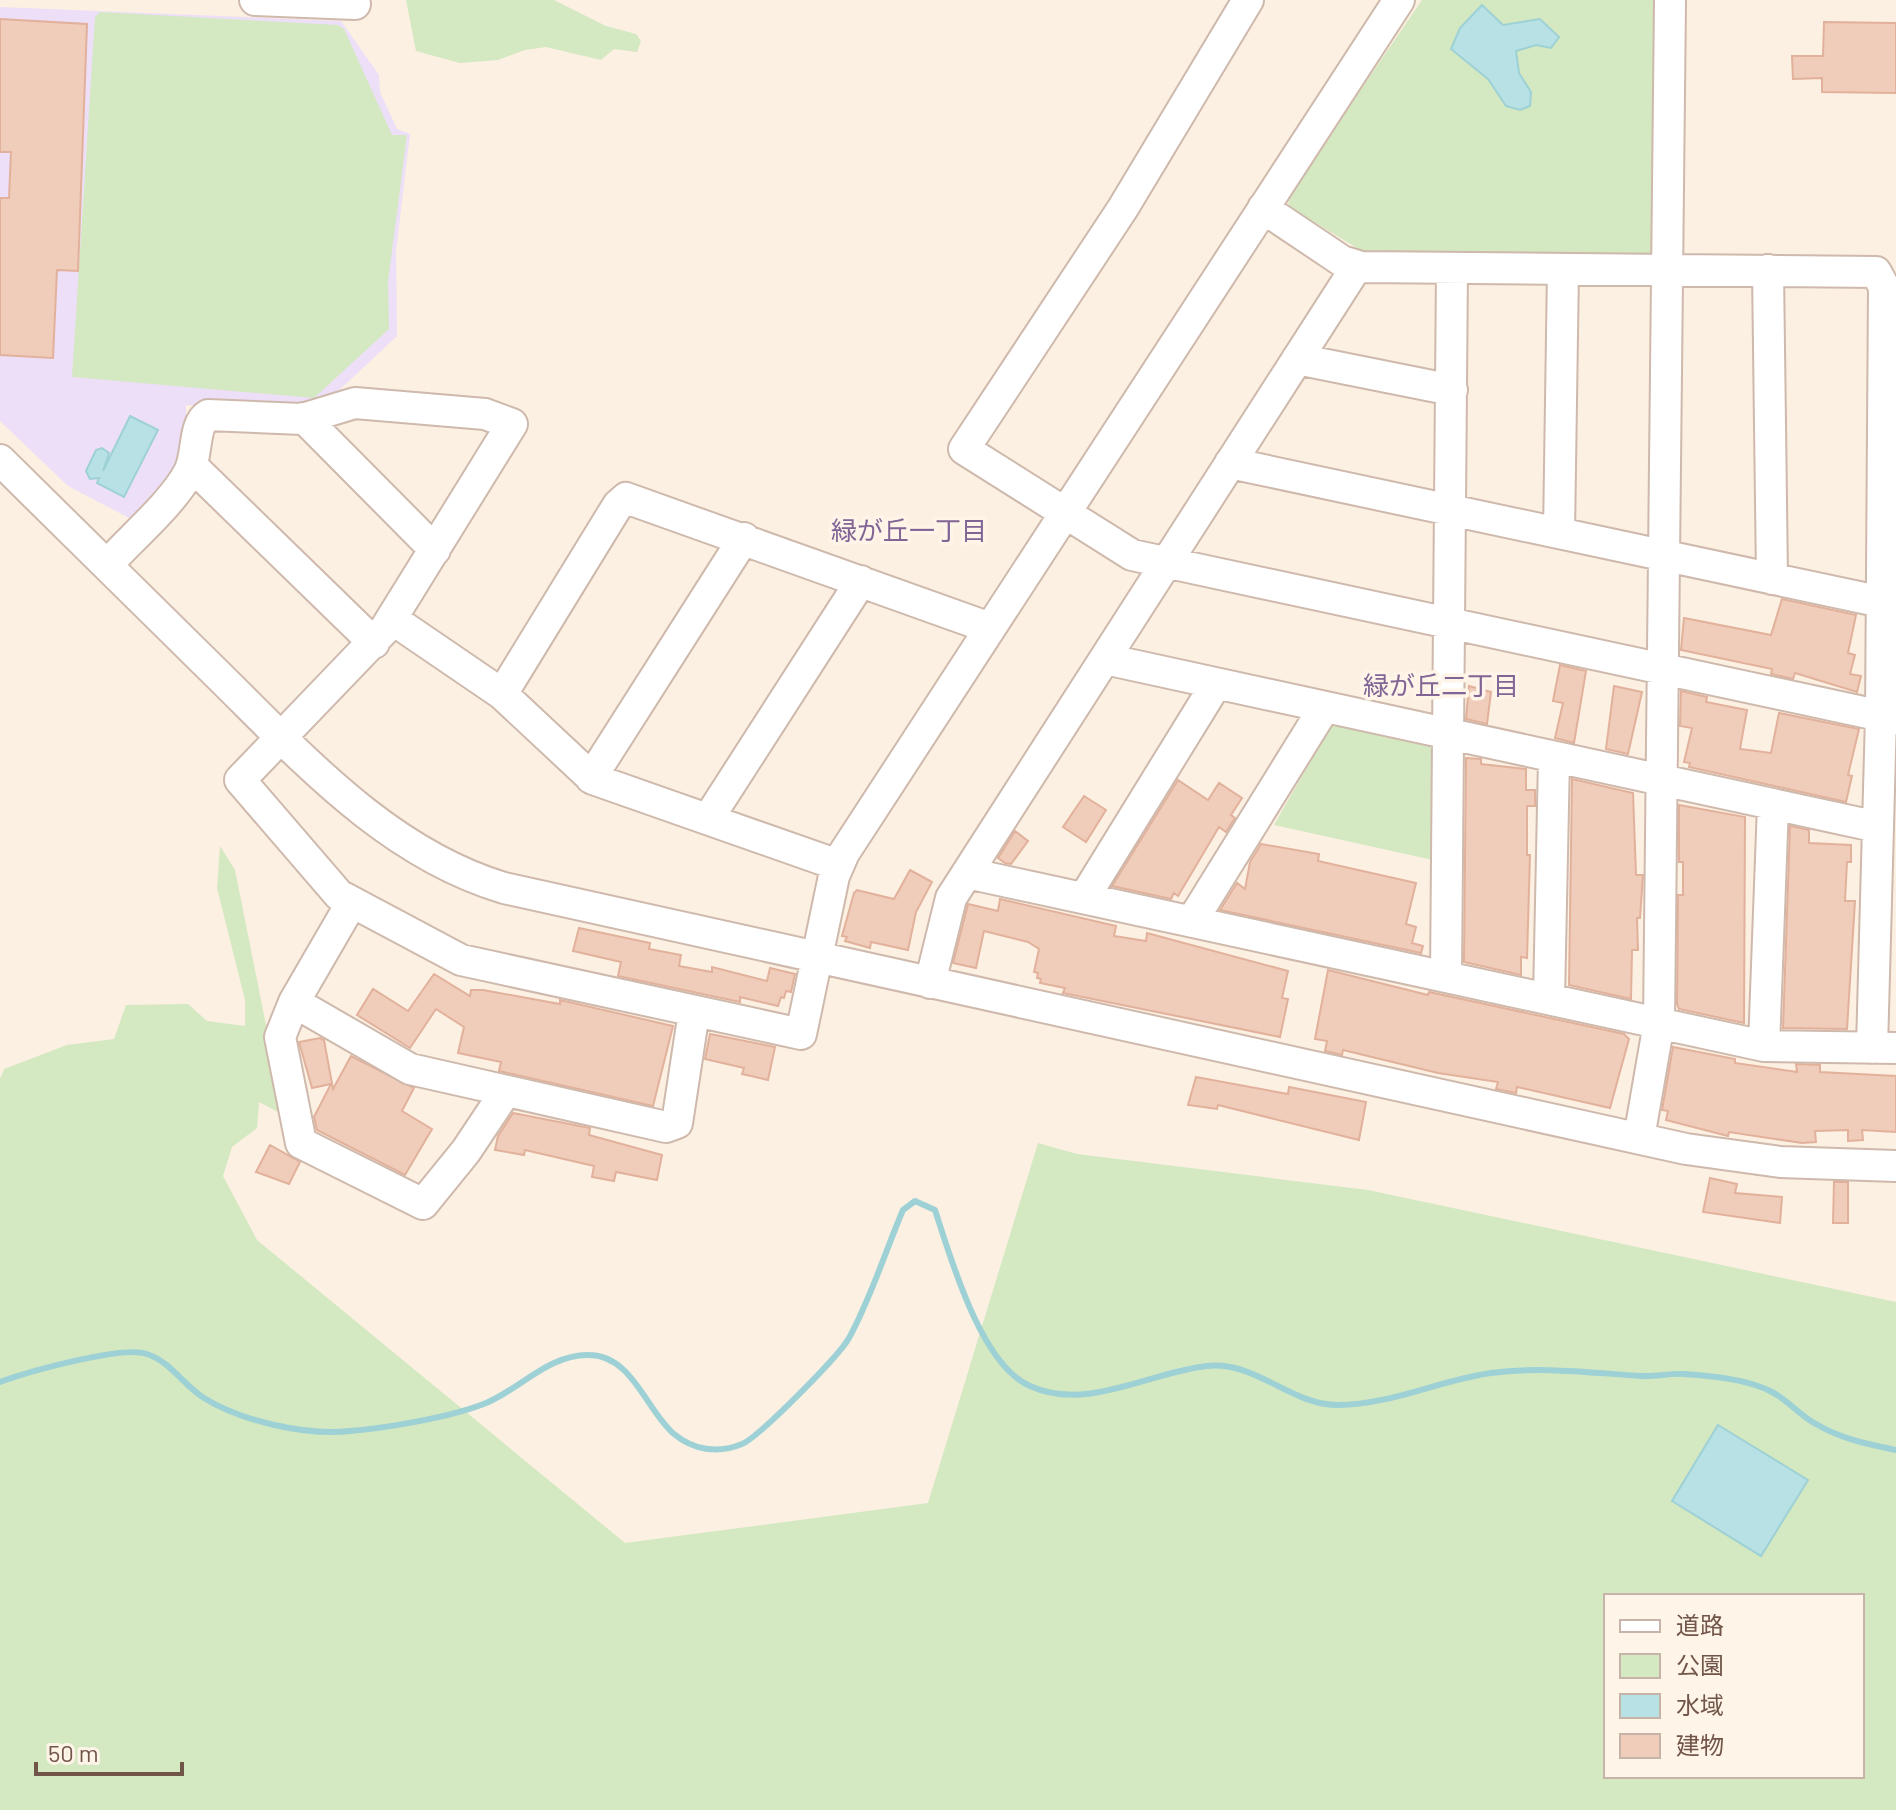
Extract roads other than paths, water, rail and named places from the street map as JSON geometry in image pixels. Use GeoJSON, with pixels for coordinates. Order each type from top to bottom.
{"type":"FeatureCollection","features":[{"type":"Feature","properties":{"kind":"street"},"geometry":{"type":"LineString","coordinates":[[255,0],[355,4]]}},
{"type":"Feature","properties":{"kind":"street"},"geometry":{"type":"LineString","coordinates":[[1248,0],[1123,208],[964,449],[1132,555],[1888,717]]}},
{"type":"Feature","properties":{"kind":"street"},"geometry":{"type":"LineString","coordinates":[[107,565],[181,483],[192,466],[200,422],[208,415],[304,418],[339,405],[355,403],[485,414],[512,424],[383,631],[240,780],[339,895],[461,960],[801,1034],[838,865],[1399,0]]}},
{"type":"Feature","properties":{"kind":"street"},"geometry":{"type":"LineString","coordinates":[[1639,1138],[1659,1023],[1670,0]]}},
{"type":"Feature","properties":{"kind":"street"},"geometry":{"type":"LineString","coordinates":[[967,873],[1764,1046],[1884,1048],[1878,827],[1888,717],[1882,602],[1884,287],[1876,272],[1357,266],[1342,261],[1263,208]]}},
{"type":"Feature","properties":{"kind":"street"},"geometry":{"type":"LineString","coordinates":[[930,983],[946,909],[967,873],[1357,266]]}},
{"type":"Feature","properties":{"kind":"street"},"geometry":{"type":"LineString","coordinates":[[1446,977],[1452,268]]}},
{"type":"Feature","properties":{"kind":"street"},"geometry":{"type":"LineString","coordinates":[[1559,533],[1563,269]]}},
{"type":"Feature","properties":{"kind":"street"},"geometry":{"type":"LineString","coordinates":[[1768,270],[1772,579]]}},
{"type":"Feature","properties":{"kind":"street"},"geometry":{"type":"LineString","coordinates":[[1297,359],[1452,390]]}},
{"type":"Feature","properties":{"kind":"street"},"geometry":{"type":"LineString","coordinates":[[304,418],[435,550]]}},
{"type":"Feature","properties":{"kind":"street"},"geometry":{"type":"LineString","coordinates":[[0,460],[281,737],[382,827],[419,852],[465,875],[504,888],[1639,1138],[1780,1162],[1896,1166]]}},
{"type":"Feature","properties":{"kind":"street"},"geometry":{"type":"LineString","coordinates":[[1230,463],[1882,602]]}},
{"type":"Feature","properties":{"kind":"street"},"geometry":{"type":"LineString","coordinates":[[192,466],[383,631],[502,694],[591,778],[838,865]]}},
{"type":"Feature","properties":{"kind":"street"},"geometry":{"type":"LineString","coordinates":[[502,694],[623,499],[635,498],[990,628]]}},
{"type":"Feature","properties":{"kind":"street"},"geometry":{"type":"LineString","coordinates":[[591,778],[744,538]]}},
{"type":"Feature","properties":{"kind":"street"},"geometry":{"type":"LineString","coordinates":[[708,819],[861,581]]}},
{"type":"Feature","properties":{"kind":"street"},"geometry":{"type":"LineString","coordinates":[[1105,659],[1878,827]]}},
{"type":"Feature","properties":{"kind":"street"},"geometry":{"type":"LineString","coordinates":[[1084,898],[1216,684]]}},
{"type":"Feature","properties":{"kind":"street"},"geometry":{"type":"LineString","coordinates":[[1192,921],[1324,708]]}},
{"type":"Feature","properties":{"kind":"street"},"geometry":{"type":"LineString","coordinates":[[1549,999],[1554,758]]}},
{"type":"Feature","properties":{"kind":"street"},"geometry":{"type":"LineString","coordinates":[[1764,1046],[1773,805]]}},
{"type":"Feature","properties":{"kind":"street"},"geometry":{"type":"LineString","coordinates":[[352,902],[294,1002],[280,1037],[301,1143],[423,1204],[466,1151],[506,1091]]}},
{"type":"Feature","properties":{"kind":"street"},"geometry":{"type":"LineString","coordinates":[[294,1002],[410,1069],[666,1127],[677,1123],[694,1012]]}},
{"type":"Feature","properties":{"kind":"water"},"geometry":{"type":"Polygon","coordinates":[[[1482,5],[1503,25],[1540,19],[1559,37],[1551,48],[1536,45],[1516,51],[1519,73],[1531,92],[1530,106],[1520,110],[1506,106],[1488,79],[1451,49],[1460,28],[1482,5]]]}},
{"type":"Feature","properties":{"kind":"water"},"geometry":{"type":"Polygon","coordinates":[[[130,416],[158,430],[124,497],[97,483],[99,478],[90,479],[86,471],[96,450],[102,448],[109,453],[103,471],[130,416]]]}},
{"type":"Feature","properties":{"kind":"water"},"geometry":{"type":"Polygon","coordinates":[[[1718,1425],[1808,1480],[1761,1556],[1672,1501],[1718,1425]]]}},
{"type":"Feature","properties":{"kind":"waterway"},"geometry":{"type":"LineString","coordinates":[[0,1382],[52,1366],[135,1352],[156,1358],[204,1398],[236,1414],[294,1429],[333,1432],[400,1425],[472,1408],[499,1397],[561,1360],[589,1355],[604,1357],[627,1374],[664,1424],[681,1439],[706,1449],[724,1449],[742,1444],[764,1427],[798,1395],[849,1338],[903,1210],[915,1201],[935,1210],[959,1282],[997,1357],[1030,1386],[1052,1393],[1096,1393],[1207,1366],[1242,1370],[1304,1398],[1338,1405],[1377,1401],[1472,1376],[1510,1371],[1647,1376],[1684,1374],[1752,1384],[1778,1395],[1805,1417],[1835,1434],[1896,1450]]}},
{"type":"Feature","properties":{"kind":"district","name":"緑が丘一丁目"},"geometry":{"type":"Point","coordinates":[909,531]}},
{"type":"Feature","properties":{"kind":"district","name":"緑が丘二丁目"},"geometry":{"type":"Point","coordinates":[1441,686]}}]}
